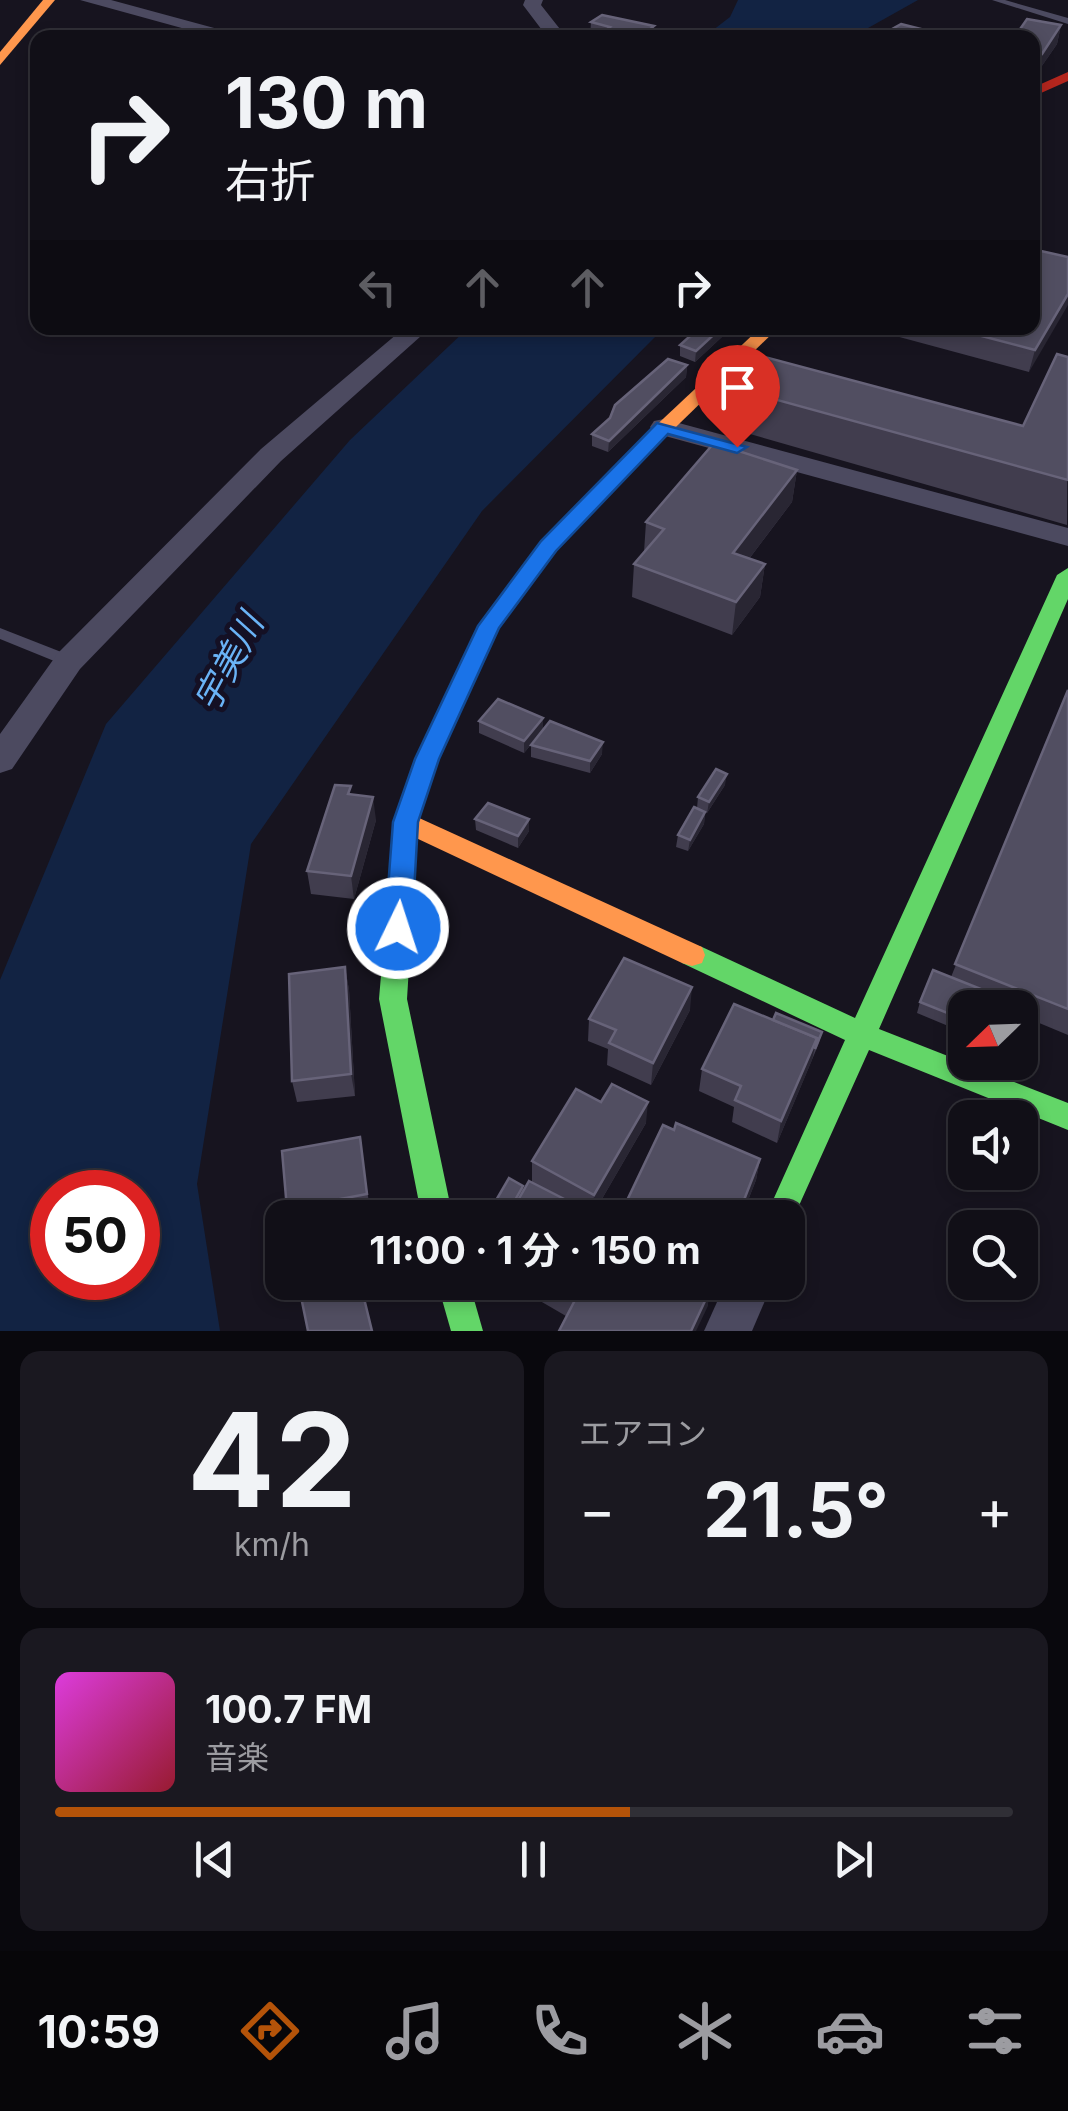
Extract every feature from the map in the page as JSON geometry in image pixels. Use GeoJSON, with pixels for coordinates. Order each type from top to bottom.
{"type":"FeatureCollection","features":[{"type":"Feature","properties":{"kind":"main road"},"geometry":{"type":"LineString","coordinates":[[0,60],[49,0]]}},
{"type":"Feature","properties":{"kind":"main road"},"geometry":{"type":"LineString","coordinates":[[1040,88],[1068,76]]}},
{"type":"Feature","properties":{"kind":"main road"},"geometry":{"type":"LineString","coordinates":[[434,1200],[393,999],[406,822],[427,759],[489,626],[548,546],[664,427],[762,335]]}},
{"type":"Feature","properties":{"kind":"main road"},"geometry":{"type":"LineString","coordinates":[[788,1200],[1068,575]]}},
{"type":"Feature","properties":{"kind":"main road"},"geometry":{"type":"LineString","coordinates":[[406,822],[864,1035],[1068,1117]]}},
{"type":"Feature","properties":{"kind":"main road"},"geometry":{"type":"LineString","coordinates":[[458,1300],[466,1331]]}},
{"type":"Feature","properties":{"kind":"street"},"geometry":{"type":"LineString","coordinates":[[89,0],[210,30]]}},
{"type":"Feature","properties":{"kind":"street"},"geometry":{"type":"LineString","coordinates":[[534,0],[532,5],[552,30]]}},
{"type":"Feature","properties":{"kind":"street"},"geometry":{"type":"LineString","coordinates":[[0,760],[69,661],[271,455],[410,335]]}},
{"type":"Feature","properties":{"kind":"street"},"geometry":{"type":"LineString","coordinates":[[664,427],[1068,538]]}},
{"type":"Feature","properties":{"kind":"street"},"geometry":{"type":"LineString","coordinates":[[728,1331],[742,1300]]}},
{"type":"Feature","properties":{"kind":"lane"},"geometry":{"type":"LineString","coordinates":[[996,0],[1068,21]]}},
{"type":"Feature","properties":{"kind":"lane"},"geometry":{"type":"LineString","coordinates":[[0,633],[69,661]]}},
{"type":"Feature","properties":{"kind":"water"},"geometry":{"type":"Polygon","coordinates":[[[738,0],[918,0],[864,30],[713,30],[730,17],[738,0]]]}},
{"type":"Feature","properties":{"kind":"water","name":"宇美川"},"geometry":{"type":"Polygon","coordinates":[[[461,335],[657,335],[482,511],[251,844],[197,1184],[220,1331],[0,1331],[0,980],[106,724],[350,440],[461,335]]]}},
{"type":"Feature","properties":{"kind":"building"},"geometry":{"type":"Polygon","coordinates":[[[602,15],[654,26],[649,30],[606,30],[610,27],[591,22],[602,15]]]}},
{"type":"Feature","properties":{"kind":"building"},"geometry":{"type":"Polygon","coordinates":[[[1027,19],[1061,25],[1042,54],[1040,30],[1019,30],[1027,19]]]}},
{"type":"Feature","properties":{"kind":"building"},"geometry":{"type":"Polygon","coordinates":[[[901,24],[921,29],[919,30],[890,30],[901,24]]]}},
{"type":"Feature","properties":{"kind":"building"},"geometry":{"type":"Polygon","coordinates":[[[1040,251],[1068,257],[1068,294],[1035,350],[978,335],[1040,335],[1040,251]]]}},
{"type":"Feature","properties":{"kind":"building"},"geometry":{"type":"Polygon","coordinates":[[[691,335],[713,335],[696,351],[680,345],[691,335]]]}},
{"type":"Feature","properties":{"kind":"building"},"geometry":{"type":"Polygon","coordinates":[[[1057,354],[1068,357],[1068,480],[719,384],[738,359],[755,364],[761,356],[1023,426],[1057,354]]]}},
{"type":"Feature","properties":{"kind":"building"},"geometry":{"type":"Polygon","coordinates":[[[668,359],[687,365],[609,441],[592,434],[610,418],[615,405],[668,359]]]}},
{"type":"Feature","properties":{"kind":"building"},"geometry":{"type":"Polygon","coordinates":[[[714,443],[797,470],[733,553],[765,564],[736,602],[634,564],[664,529],[646,522],[714,443]]]}},
{"type":"Feature","properties":{"kind":"building"},"geometry":{"type":"Polygon","coordinates":[[[1068,690],[1068,1009],[1038,997],[1038,990],[1020,990],[955,964],[1068,690]]]}},
{"type":"Feature","properties":{"kind":"building"},"geometry":{"type":"Polygon","coordinates":[[[498,699],[543,718],[524,741],[479,721],[498,699]]]}},
{"type":"Feature","properties":{"kind":"building"},"geometry":{"type":"Polygon","coordinates":[[[550,721],[603,742],[590,761],[531,745],[550,721]]]}},
{"type":"Feature","properties":{"kind":"building"},"geometry":{"type":"Polygon","coordinates":[[[716,769],[727,774],[709,802],[698,797],[716,769]]]}},
{"type":"Feature","properties":{"kind":"building"},"geometry":{"type":"Polygon","coordinates":[[[335,785],[351,786],[348,794],[373,797],[351,876],[307,871],[335,785]]]}},
{"type":"Feature","properties":{"kind":"building"},"geometry":{"type":"Polygon","coordinates":[[[488,803],[529,819],[518,836],[475,819],[488,803]]]}},
{"type":"Feature","properties":{"kind":"building"},"geometry":{"type":"Polygon","coordinates":[[[694,807],[705,812],[690,840],[678,835],[694,807]]]}},
{"type":"Feature","properties":{"kind":"building"},"geometry":{"type":"Polygon","coordinates":[[[624,958],[692,987],[653,1063],[609,1043],[616,1030],[589,1019],[624,958]]]}},
{"type":"Feature","properties":{"kind":"building"},"geometry":{"type":"Polygon","coordinates":[[[345,967],[351,1074],[292,1081],[289,974],[345,967]]]}},
{"type":"Feature","properties":{"kind":"building"},"geometry":{"type":"Polygon","coordinates":[[[933,970],[983,990],[948,990],[948,1013],[920,1002],[933,970]]]}},
{"type":"Feature","properties":{"kind":"building"},"geometry":{"type":"Polygon","coordinates":[[[734,1004],[817,1038],[781,1121],[735,1100],[741,1086],[702,1069],[734,1004]]]}},
{"type":"Feature","properties":{"kind":"building"},"geometry":{"type":"Polygon","coordinates":[[[776,1013],[822,1032],[815,1049],[817,1038],[773,1020],[776,1013]]]}},
{"type":"Feature","properties":{"kind":"building"},"geometry":{"type":"Polygon","coordinates":[[[612,1084],[648,1102],[594,1195],[532,1161],[576,1089],[601,1102],[612,1084]]]}},
{"type":"Feature","properties":{"kind":"building"},"geometry":{"type":"Polygon","coordinates":[[[676,1123],[760,1159],[744,1200],[627,1200],[663,1125],[674,1130],[676,1123]]]}},
{"type":"Feature","properties":{"kind":"building"},"geometry":{"type":"Polygon","coordinates":[[[360,1137],[367,1194],[335,1200],[286,1200],[282,1151],[360,1137]]]}},
{"type":"Feature","properties":{"kind":"building"},"geometry":{"type":"Polygon","coordinates":[[[509,1178],[523,1186],[515,1200],[496,1200],[509,1178]]]}},
{"type":"Feature","properties":{"kind":"building"},"geometry":{"type":"Polygon","coordinates":[[[529,1181],[566,1200],[518,1200],[529,1181]]]}},
{"type":"Feature","properties":{"kind":"building"},"geometry":{"type":"Polygon","coordinates":[[[302,1300],[364,1300],[372,1331],[308,1331],[302,1300]]]}},
{"type":"Feature","properties":{"kind":"building"},"geometry":{"type":"Polygon","coordinates":[[[575,1300],[705,1300],[691,1331],[559,1331],[575,1300]]]}},
{"type":"Feature","properties":{"kind":"traffic: fast"},"geometry":{"type":"LineString","coordinates":[[434,1200],[393,999],[406,822],[427,759],[489,626],[548,546],[639,452]]}},
{"type":"Feature","properties":{"kind":"traffic: fast"},"geometry":{"type":"LineString","coordinates":[[788,1200],[1068,575]]}},
{"type":"Feature","properties":{"kind":"traffic: fast"},"geometry":{"type":"LineString","coordinates":[[692,955],[863,1035],[1068,1117]]}},
{"type":"Feature","properties":{"kind":"traffic: fast"},"geometry":{"type":"LineString","coordinates":[[458,1300],[467,1331]]}},
{"type":"Feature","properties":{"kind":"traffic: slow"},"geometry":{"type":"LineString","coordinates":[[0,61],[49,0]]}},
{"type":"Feature","properties":{"kind":"traffic: slow"},"geometry":{"type":"LineString","coordinates":[[639,452],[762,335]]}},
{"type":"Feature","properties":{"kind":"traffic: slow"},"geometry":{"type":"LineString","coordinates":[[406,822],[692,955]]}},
{"type":"Feature","properties":{"kind":"traffic: jam"},"geometry":{"type":"LineString","coordinates":[[1040,89],[1068,76]]}},
{"type":"Feature","properties":{"kind":"route"},"geometry":{"type":"LineString","coordinates":[[398,928],[406,822],[427,759],[489,626],[548,546],[664,427],[737,447]]}}]}
